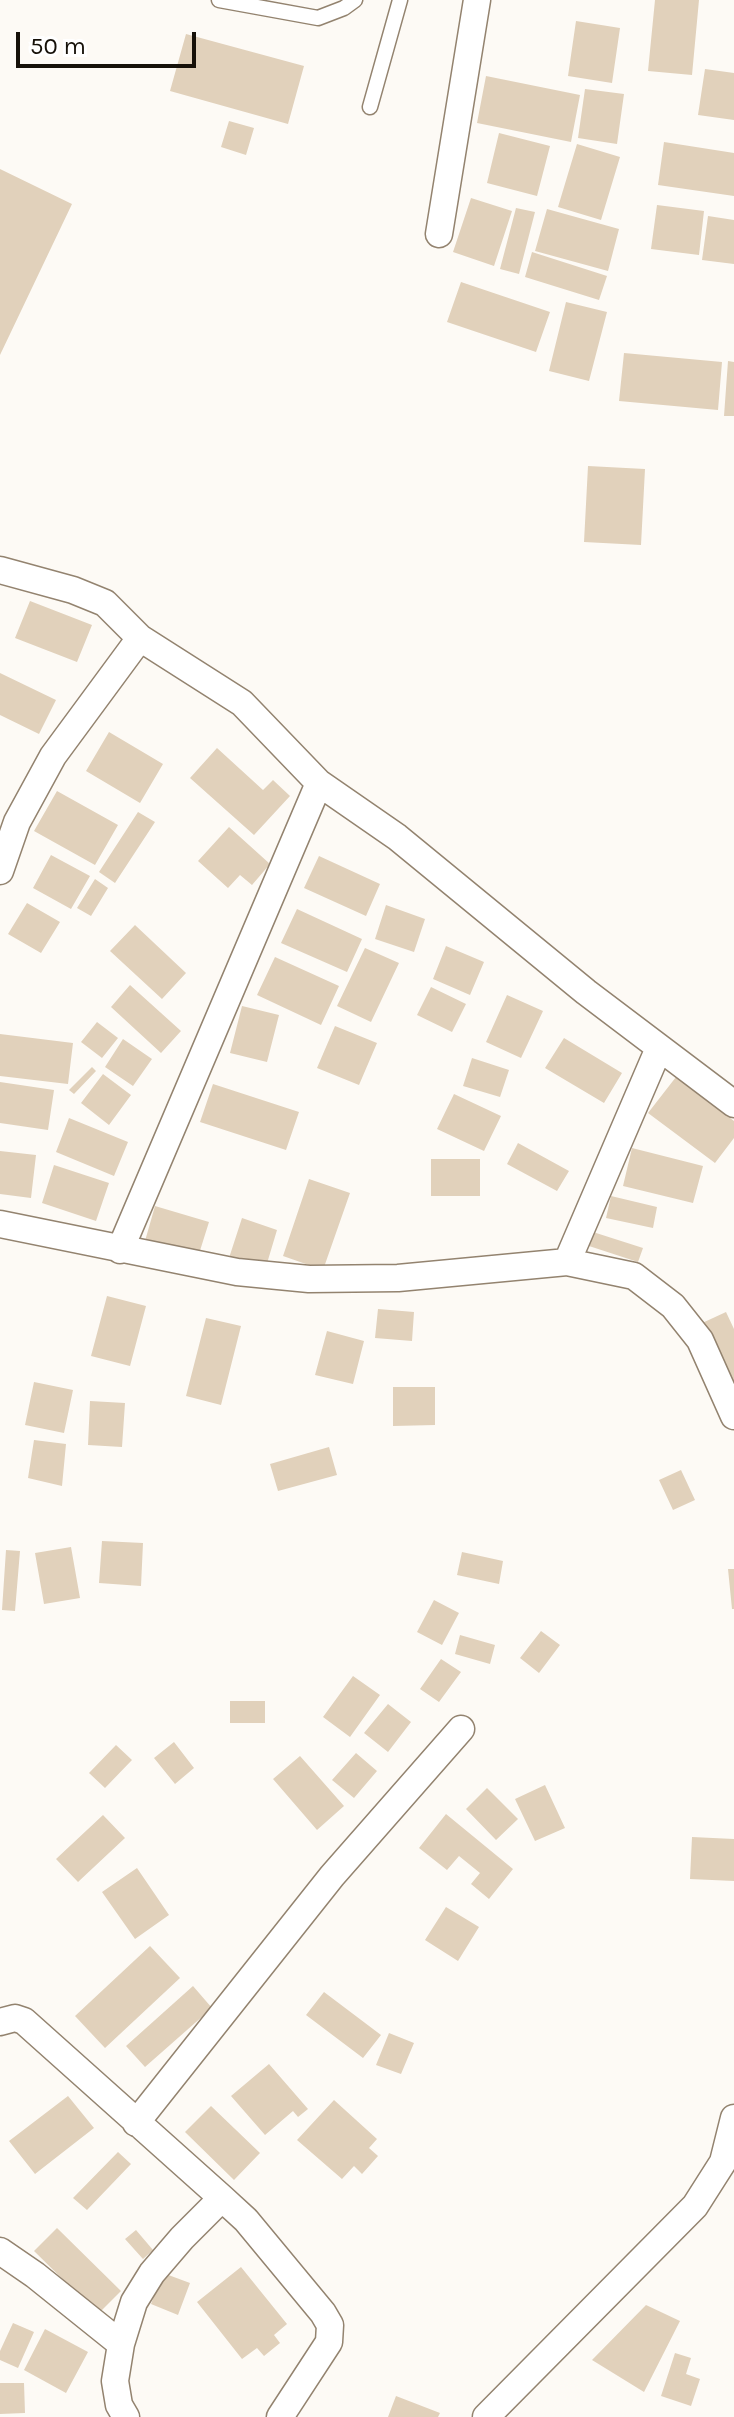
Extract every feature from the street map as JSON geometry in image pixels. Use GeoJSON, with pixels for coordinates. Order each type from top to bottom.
{"type":"FeatureCollection","features":[{"type":"Feature","properties":{"kind":"street"},"geometry":{"type":"LineString","coordinates":[[439,234],[477,0]]}},
{"type":"Feature","properties":{"kind":"street"},"geometry":{"type":"LineString","coordinates":[[0,570],[73,590],[105,603],[140,638],[242,703],[319,783],[397,837],[586,992],[734,1104]]}},
{"type":"Feature","properties":{"kind":"street"},"geometry":{"type":"LineString","coordinates":[[0,871],[17,822],[53,756],[140,638]]}},
{"type":"Feature","properties":{"kind":"street"},"geometry":{"type":"LineString","coordinates":[[120,1250],[319,783]]}},
{"type":"Feature","properties":{"kind":"street"},"geometry":{"type":"LineString","coordinates":[[567,1262],[659,1048]]}},
{"type":"Feature","properties":{"kind":"street"},"geometry":{"type":"LineString","coordinates":[[0,1224],[237,1272],[309,1279],[398,1278],[567,1262],[634,1276],[673,1306],[700,1340],[734,1416]]}},
{"type":"Feature","properties":{"kind":"street"},"geometry":{"type":"LineString","coordinates":[[136,2123],[332,1876],[461,1729]]}},
{"type":"Feature","properties":{"kind":"street"},"geometry":{"type":"LineString","coordinates":[[0,2022],[15,2018],[24,2021],[222,2198],[246,2220],[323,2313],[330,2325],[329,2342],[280,2417]]}},
{"type":"Feature","properties":{"kind":"street"},"geometry":{"type":"LineString","coordinates":[[486,2417],[695,2206],[723,2162],[734,2118]]}},
{"type":"Feature","properties":{"kind":"street"},"geometry":{"type":"LineString","coordinates":[[126,2417],[119,2405],[115,2381],[121,2344],[134,2302],[152,2273],[222,2198]]}},
{"type":"Feature","properties":{"kind":"street"},"geometry":{"type":"LineString","coordinates":[[0,2251],[121,2344]]}},
{"type":"Feature","properties":{"kind":"lane"},"geometry":{"type":"LineString","coordinates":[[219,0],[318,18],[355,0]]}},
{"type":"Feature","properties":{"kind":"lane"},"geometry":{"type":"LineString","coordinates":[[370,107],[400,0]]}},
{"type":"Feature","properties":{"kind":"building"},"geometry":{"type":"Polygon","coordinates":[[[655,0],[699,0],[692,75],[648,71],[655,0]]]}},
{"type":"Feature","properties":{"kind":"building"},"geometry":{"type":"Polygon","coordinates":[[[576,21],[620,28],[612,83],[568,76],[576,21]]]}},
{"type":"Feature","properties":{"kind":"building"},"geometry":{"type":"Polygon","coordinates":[[[186,34],[304,66],[288,124],[170,91],[186,34]]]}},
{"type":"Feature","properties":{"kind":"building"},"geometry":{"type":"Polygon","coordinates":[[[705,69],[734,73],[734,120],[698,115],[705,69]]]}},
{"type":"Feature","properties":{"kind":"building"},"geometry":{"type":"Polygon","coordinates":[[[486,76],[580,95],[571,142],[477,123],[486,76]]]}},
{"type":"Feature","properties":{"kind":"building"},"geometry":{"type":"Polygon","coordinates":[[[585,89],[624,94],[617,144],[578,138],[585,89]]]}},
{"type":"Feature","properties":{"kind":"building"},"geometry":{"type":"Polygon","coordinates":[[[229,121],[254,128],[246,155],[221,147],[229,121]]]}},
{"type":"Feature","properties":{"kind":"building"},"geometry":{"type":"Polygon","coordinates":[[[499,133],[550,146],[537,196],[487,183],[499,133]]]}},
{"type":"Feature","properties":{"kind":"building"},"geometry":{"type":"Polygon","coordinates":[[[664,142],[734,153],[734,196],[658,185],[664,142]]]}},
{"type":"Feature","properties":{"kind":"building"},"geometry":{"type":"Polygon","coordinates":[[[577,144],[620,157],[601,220],[558,207],[577,144]]]}},
{"type":"Feature","properties":{"kind":"building"},"geometry":{"type":"Polygon","coordinates":[[[0,169],[72,204],[0,355],[0,169]]]}},
{"type":"Feature","properties":{"kind":"building"},"geometry":{"type":"Polygon","coordinates":[[[471,198],[512,211],[494,266],[453,252],[471,198]]]}},
{"type":"Feature","properties":{"kind":"building"},"geometry":{"type":"Polygon","coordinates":[[[657,205],[704,211],[699,255],[651,249],[657,205]]]}},
{"type":"Feature","properties":{"kind":"building"},"geometry":{"type":"Polygon","coordinates":[[[516,208],[535,212],[519,274],[500,269],[516,208]]]}},
{"type":"Feature","properties":{"kind":"building"},"geometry":{"type":"Polygon","coordinates":[[[547,209],[619,229],[608,271],[535,251],[547,209]]]}},
{"type":"Feature","properties":{"kind":"building"},"geometry":{"type":"Polygon","coordinates":[[[708,216],[734,220],[734,264],[702,260],[708,216]]]}},
{"type":"Feature","properties":{"kind":"building"},"geometry":{"type":"Polygon","coordinates":[[[532,252],[607,276],[599,300],[525,277],[532,252]]]}},
{"type":"Feature","properties":{"kind":"building"},"geometry":{"type":"Polygon","coordinates":[[[461,282],[550,312],[536,352],[447,322],[461,282]]]}},
{"type":"Feature","properties":{"kind":"building"},"geometry":{"type":"Polygon","coordinates":[[[566,302],[607,312],[589,381],[549,371],[566,302]]]}},
{"type":"Feature","properties":{"kind":"building"},"geometry":{"type":"Polygon","coordinates":[[[624,353],[722,362],[718,410],[619,401],[624,353]]]}},
{"type":"Feature","properties":{"kind":"building"},"geometry":{"type":"Polygon","coordinates":[[[728,361],[734,362],[734,416],[724,416],[728,361]]]}},
{"type":"Feature","properties":{"kind":"building"},"geometry":{"type":"Polygon","coordinates":[[[588,466],[645,469],[641,545],[584,542],[588,466]]]}},
{"type":"Feature","properties":{"kind":"building"},"geometry":{"type":"Polygon","coordinates":[[[30,601],[92,625],[77,662],[15,638],[30,601]]]}},
{"type":"Feature","properties":{"kind":"building"},"geometry":{"type":"Polygon","coordinates":[[[0,673],[56,700],[39,734],[0,715],[0,673]]]}},
{"type":"Feature","properties":{"kind":"building"},"geometry":{"type":"Polygon","coordinates":[[[109,732],[163,764],[140,803],[86,771],[109,732]]]}},
{"type":"Feature","properties":{"kind":"building"},"geometry":{"type":"Polygon","coordinates":[[[217,748],[263,790],[273,780],[290,796],[254,835],[190,778],[217,748]]]}},
{"type":"Feature","properties":{"kind":"building"},"geometry":{"type":"Polygon","coordinates":[[[57,791],[118,825],[95,865],[34,831],[57,791]]]}},
{"type":"Feature","properties":{"kind":"building"},"geometry":{"type":"Polygon","coordinates":[[[138,812],[155,822],[115,883],[99,872],[138,812]]]}},
{"type":"Feature","properties":{"kind":"building"},"geometry":{"type":"Polygon","coordinates":[[[229,827],[270,864],[252,885],[240,875],[228,888],[198,861],[229,827]]]}},
{"type":"Feature","properties":{"kind":"building"},"geometry":{"type":"Polygon","coordinates":[[[51,855],[90,876],[71,909],[33,888],[51,855]]]}},
{"type":"Feature","properties":{"kind":"building"},"geometry":{"type":"Polygon","coordinates":[[[319,856],[380,884],[366,916],[304,888],[319,856]]]}},
{"type":"Feature","properties":{"kind":"building"},"geometry":{"type":"Polygon","coordinates":[[[95,879],[108,888],[91,916],[77,908],[95,879]]]}},
{"type":"Feature","properties":{"kind":"building"},"geometry":{"type":"Polygon","coordinates":[[[27,903],[60,922],[41,953],[8,934],[27,903]]]}},
{"type":"Feature","properties":{"kind":"building"},"geometry":{"type":"Polygon","coordinates":[[[386,905],[425,919],[414,952],[375,939],[386,905]]]}},
{"type":"Feature","properties":{"kind":"building"},"geometry":{"type":"Polygon","coordinates":[[[297,909],[362,939],[347,972],[281,943],[297,909]]]}},
{"type":"Feature","properties":{"kind":"building"},"geometry":{"type":"Polygon","coordinates":[[[135,925],[186,973],[162,999],[110,951],[135,925]]]}},
{"type":"Feature","properties":{"kind":"building"},"geometry":{"type":"Polygon","coordinates":[[[446,946],[484,962],[470,995],[433,979],[446,946]]]}},
{"type":"Feature","properties":{"kind":"building"},"geometry":{"type":"Polygon","coordinates":[[[365,948],[399,963],[371,1022],[337,1006],[365,948]]]}},
{"type":"Feature","properties":{"kind":"building"},"geometry":{"type":"Polygon","coordinates":[[[275,957],[339,986],[321,1025],[257,995],[275,957]]]}},
{"type":"Feature","properties":{"kind":"building"},"geometry":{"type":"Polygon","coordinates":[[[130,985],[181,1031],[161,1053],[111,1007],[130,985]]]}},
{"type":"Feature","properties":{"kind":"building"},"geometry":{"type":"Polygon","coordinates":[[[431,987],[466,1004],[452,1032],[417,1015],[431,987]]]}},
{"type":"Feature","properties":{"kind":"building"},"geometry":{"type":"Polygon","coordinates":[[[507,995],[543,1011],[521,1058],[486,1042],[507,995]]]}},
{"type":"Feature","properties":{"kind":"building"},"geometry":{"type":"Polygon","coordinates":[[[242,1006],[279,1015],[267,1062],[230,1053],[242,1006]]]}},
{"type":"Feature","properties":{"kind":"building"},"geometry":{"type":"Polygon","coordinates":[[[97,1022],[118,1038],[102,1058],[81,1042],[97,1022]]]}},
{"type":"Feature","properties":{"kind":"building"},"geometry":{"type":"Polygon","coordinates":[[[335,1026],[377,1043],[359,1085],[317,1068],[335,1026]]]}},
{"type":"Feature","properties":{"kind":"building"},"geometry":{"type":"Polygon","coordinates":[[[0,1034],[73,1043],[68,1084],[0,1076],[0,1034]]]}},
{"type":"Feature","properties":{"kind":"building"},"geometry":{"type":"Polygon","coordinates":[[[564,1038],[622,1073],[604,1103],[545,1068],[564,1038]]]}},
{"type":"Feature","properties":{"kind":"building"},"geometry":{"type":"Polygon","coordinates":[[[123,1039],[152,1059],[133,1086],[105,1067],[123,1039]]]}},
{"type":"Feature","properties":{"kind":"building"},"geometry":{"type":"Polygon","coordinates":[[[472,1058],[509,1070],[500,1097],[463,1086],[472,1058]]]}},
{"type":"Feature","properties":{"kind":"building"},"geometry":{"type":"Polygon","coordinates":[[[92,1067],[96,1071],[74,1094],[69,1090],[92,1067]]]}},
{"type":"Feature","properties":{"kind":"building"},"geometry":{"type":"Polygon","coordinates":[[[103,1074],[131,1095],[109,1125],[81,1103],[103,1074]]]}},
{"type":"Feature","properties":{"kind":"building"},"geometry":{"type":"Polygon","coordinates":[[[676,1077],[734,1121],[734,1138],[715,1163],[648,1113],[676,1077]]]}},
{"type":"Feature","properties":{"kind":"building"},"geometry":{"type":"Polygon","coordinates":[[[0,1082],[54,1090],[48,1130],[0,1123],[0,1082]]]}},
{"type":"Feature","properties":{"kind":"building"},"geometry":{"type":"Polygon","coordinates":[[[213,1084],[299,1112],[286,1150],[200,1122],[213,1084]]]}},
{"type":"Feature","properties":{"kind":"building"},"geometry":{"type":"Polygon","coordinates":[[[454,1094],[501,1116],[484,1151],[437,1129],[454,1094]]]}},
{"type":"Feature","properties":{"kind":"building"},"geometry":{"type":"Polygon","coordinates":[[[69,1118],[128,1142],[114,1176],[56,1152],[69,1118]]]}},
{"type":"Feature","properties":{"kind":"building"},"geometry":{"type":"Polygon","coordinates":[[[518,1143],[569,1171],[557,1191],[507,1164],[518,1143]]]}},
{"type":"Feature","properties":{"kind":"building"},"geometry":{"type":"Polygon","coordinates":[[[632,1148],[703,1166],[693,1203],[623,1186],[632,1148]]]}},
{"type":"Feature","properties":{"kind":"building"},"geometry":{"type":"Polygon","coordinates":[[[0,1151],[36,1155],[31,1198],[0,1194],[0,1151]]]}},
{"type":"Feature","properties":{"kind":"building"},"geometry":{"type":"Polygon","coordinates":[[[431,1159],[480,1159],[480,1196],[431,1196],[431,1159]]]}},
{"type":"Feature","properties":{"kind":"building"},"geometry":{"type":"Polygon","coordinates":[[[54,1165],[109,1183],[96,1221],[42,1203],[54,1165]]]}},
{"type":"Feature","properties":{"kind":"building"},"geometry":{"type":"Polygon","coordinates":[[[309,1179],[350,1193],[323,1270],[283,1256],[309,1179]]]}},
{"type":"Feature","properties":{"kind":"building"},"geometry":{"type":"Polygon","coordinates":[[[611,1196],[657,1207],[653,1228],[606,1218],[611,1196]]]}},
{"type":"Feature","properties":{"kind":"building"},"geometry":{"type":"Polygon","coordinates":[[[155,1206],[209,1222],[198,1257],[145,1241],[155,1206]]]}},
{"type":"Feature","properties":{"kind":"building"},"geometry":{"type":"Polygon","coordinates":[[[242,1218],[277,1230],[265,1270],[229,1258],[242,1218]]]}},
{"type":"Feature","properties":{"kind":"building"},"geometry":{"type":"Polygon","coordinates":[[[593,1232],[643,1248],[638,1262],[589,1246],[593,1232]]]}},
{"type":"Feature","properties":{"kind":"building"},"geometry":{"type":"Polygon","coordinates":[[[107,1296],[146,1306],[130,1366],[91,1356],[107,1296]]]}},
{"type":"Feature","properties":{"kind":"building"},"geometry":{"type":"Polygon","coordinates":[[[378,1309],[414,1312],[412,1341],[375,1338],[378,1309]]]}},
{"type":"Feature","properties":{"kind":"building"},"geometry":{"type":"Polygon","coordinates":[[[726,1312],[734,1329],[734,1398],[700,1324],[726,1312]]]}},
{"type":"Feature","properties":{"kind":"building"},"geometry":{"type":"Polygon","coordinates":[[[206,1318],[241,1326],[221,1405],[186,1396],[206,1318]]]}},
{"type":"Feature","properties":{"kind":"building"},"geometry":{"type":"Polygon","coordinates":[[[327,1331],[364,1341],[353,1384],[315,1375],[327,1331]]]}},
{"type":"Feature","properties":{"kind":"building"},"geometry":{"type":"Polygon","coordinates":[[[34,1382],[73,1390],[64,1433],[25,1425],[34,1382]]]}},
{"type":"Feature","properties":{"kind":"building"},"geometry":{"type":"Polygon","coordinates":[[[393,1387],[435,1387],[435,1425],[393,1426],[393,1387]]]}},
{"type":"Feature","properties":{"kind":"building"},"geometry":{"type":"Polygon","coordinates":[[[90,1401],[125,1403],[122,1447],[88,1445],[90,1401]]]}},
{"type":"Feature","properties":{"kind":"building"},"geometry":{"type":"Polygon","coordinates":[[[34,1440],[66,1444],[62,1486],[28,1478],[34,1440]]]}},
{"type":"Feature","properties":{"kind":"building"},"geometry":{"type":"Polygon","coordinates":[[[329,1447],[337,1475],[278,1491],[270,1464],[329,1447]]]}},
{"type":"Feature","properties":{"kind":"building"},"geometry":{"type":"Polygon","coordinates":[[[681,1470],[695,1500],[673,1510],[659,1480],[681,1470]]]}},
{"type":"Feature","properties":{"kind":"building"},"geometry":{"type":"Polygon","coordinates":[[[102,1541],[143,1543],[141,1586],[99,1583],[102,1541]]]}},
{"type":"Feature","properties":{"kind":"building"},"geometry":{"type":"Polygon","coordinates":[[[71,1547],[80,1598],[44,1604],[35,1553],[71,1547]]]}},
{"type":"Feature","properties":{"kind":"building"},"geometry":{"type":"Polygon","coordinates":[[[6,1550],[20,1551],[15,1611],[2,1610],[6,1550]]]}},
{"type":"Feature","properties":{"kind":"building"},"geometry":{"type":"Polygon","coordinates":[[[462,1552],[503,1561],[499,1584],[457,1575],[462,1552]]]}},
{"type":"Feature","properties":{"kind":"building"},"geometry":{"type":"Polygon","coordinates":[[[728,1569],[734,1569],[734,1609],[732,1609],[728,1569]]]}},
{"type":"Feature","properties":{"kind":"building"},"geometry":{"type":"Polygon","coordinates":[[[434,1600],[459,1613],[442,1645],[417,1632],[434,1600]]]}},
{"type":"Feature","properties":{"kind":"building"},"geometry":{"type":"Polygon","coordinates":[[[541,1631],[560,1645],[539,1673],[520,1658],[541,1631]]]}},
{"type":"Feature","properties":{"kind":"building"},"geometry":{"type":"Polygon","coordinates":[[[460,1635],[495,1645],[490,1664],[455,1654],[460,1635]]]}},
{"type":"Feature","properties":{"kind":"building"},"geometry":{"type":"Polygon","coordinates":[[[441,1659],[461,1672],[439,1702],[420,1689],[441,1659]]]}},
{"type":"Feature","properties":{"kind":"building"},"geometry":{"type":"Polygon","coordinates":[[[353,1676],[380,1695],[350,1737],[323,1717],[353,1676]]]}},
{"type":"Feature","properties":{"kind":"building"},"geometry":{"type":"Polygon","coordinates":[[[230,1701],[265,1701],[265,1723],[230,1723],[230,1701]]]}},
{"type":"Feature","properties":{"kind":"building"},"geometry":{"type":"Polygon","coordinates":[[[388,1704],[411,1722],[388,1752],[364,1733],[388,1704]]]}},
{"type":"Feature","properties":{"kind":"building"},"geometry":{"type":"Polygon","coordinates":[[[174,1742],[194,1768],[175,1784],[154,1758],[174,1742]]]}},
{"type":"Feature","properties":{"kind":"building"},"geometry":{"type":"Polygon","coordinates":[[[116,1745],[132,1760],[105,1788],[89,1773],[116,1745]]]}},
{"type":"Feature","properties":{"kind":"building"},"geometry":{"type":"Polygon","coordinates":[[[356,1753],[377,1771],[354,1798],[332,1780],[356,1753]]]}},
{"type":"Feature","properties":{"kind":"building"},"geometry":{"type":"Polygon","coordinates":[[[300,1756],[344,1806],[317,1830],[273,1779],[300,1756]]]}},
{"type":"Feature","properties":{"kind":"building"},"geometry":{"type":"Polygon","coordinates":[[[545,1785],[565,1828],[535,1841],[515,1799],[545,1785]]]}},
{"type":"Feature","properties":{"kind":"building"},"geometry":{"type":"Polygon","coordinates":[[[487,1788],[518,1819],[496,1840],[466,1809],[487,1788]]]}},
{"type":"Feature","properties":{"kind":"building"},"geometry":{"type":"Polygon","coordinates":[[[446,1814],[513,1869],[489,1899],[471,1884],[480,1873],[459,1856],[447,1870],[419,1848],[446,1814]]]}},
{"type":"Feature","properties":{"kind":"building"},"geometry":{"type":"Polygon","coordinates":[[[103,1815],[125,1838],[78,1882],[56,1859],[103,1815]]]}},
{"type":"Feature","properties":{"kind":"building"},"geometry":{"type":"Polygon","coordinates":[[[692,1837],[734,1839],[734,1881],[690,1879],[692,1837]]]}},
{"type":"Feature","properties":{"kind":"building"},"geometry":{"type":"Polygon","coordinates":[[[137,1868],[169,1915],[135,1939],[102,1892],[137,1868]]]}},
{"type":"Feature","properties":{"kind":"building"},"geometry":{"type":"Polygon","coordinates":[[[446,1907],[479,1927],[458,1961],[425,1940],[446,1907]]]}},
{"type":"Feature","properties":{"kind":"building"},"geometry":{"type":"Polygon","coordinates":[[[150,1946],[180,1978],[105,2048],[75,2016],[150,1946]]]}},
{"type":"Feature","properties":{"kind":"building"},"geometry":{"type":"Polygon","coordinates":[[[193,1986],[212,2008],[145,2067],[126,2046],[193,1986]]]}},
{"type":"Feature","properties":{"kind":"building"},"geometry":{"type":"Polygon","coordinates":[[[324,1992],[381,2035],[363,2058],[306,2015],[324,1992]]]}},
{"type":"Feature","properties":{"kind":"building"},"geometry":{"type":"Polygon","coordinates":[[[389,2033],[414,2043],[401,2074],[376,2065],[389,2033]]]}},
{"type":"Feature","properties":{"kind":"building"},"geometry":{"type":"Polygon","coordinates":[[[269,2064],[308,2109],[298,2117],[293,2111],[265,2135],[231,2096],[269,2064]]]}},
{"type":"Feature","properties":{"kind":"building"},"geometry":{"type":"Polygon","coordinates":[[[68,2096],[94,2128],[35,2174],[9,2141],[68,2096]]]}},
{"type":"Feature","properties":{"kind":"building"},"geometry":{"type":"Polygon","coordinates":[[[334,2100],[377,2139],[369,2148],[378,2156],[362,2174],[354,2166],[342,2179],[297,2140],[334,2100]]]}},
{"type":"Feature","properties":{"kind":"building"},"geometry":{"type":"Polygon","coordinates":[[[211,2106],[260,2153],[234,2180],[185,2132],[211,2106]]]}},
{"type":"Feature","properties":{"kind":"building"},"geometry":{"type":"Polygon","coordinates":[[[118,2152],[131,2164],[87,2210],[73,2198],[118,2152]]]}},
{"type":"Feature","properties":{"kind":"building"},"geometry":{"type":"Polygon","coordinates":[[[57,2228],[121,2291],[98,2314],[34,2251],[57,2228]]]}},
{"type":"Feature","properties":{"kind":"building"},"geometry":{"type":"Polygon","coordinates":[[[136,2230],[153,2250],[143,2259],[125,2239],[136,2230]]]}},
{"type":"Feature","properties":{"kind":"building"},"geometry":{"type":"Polygon","coordinates":[[[241,2267],[287,2324],[274,2335],[280,2343],[264,2356],[257,2348],[242,2359],[197,2302],[241,2267]]]}},
{"type":"Feature","properties":{"kind":"building"},"geometry":{"type":"Polygon","coordinates":[[[163,2273],[190,2283],[178,2315],[151,2304],[163,2273]]]}},
{"type":"Feature","properties":{"kind":"building"},"geometry":{"type":"Polygon","coordinates":[[[646,2305],[680,2321],[644,2392],[592,2360],[646,2305]]]}},
{"type":"Feature","properties":{"kind":"building"},"geometry":{"type":"Polygon","coordinates":[[[13,2323],[34,2332],[18,2368],[0,2360],[0,2351],[13,2323]]]}},
{"type":"Feature","properties":{"kind":"building"},"geometry":{"type":"Polygon","coordinates":[[[45,2329],[88,2352],[66,2393],[24,2370],[45,2329]]]}},
{"type":"Feature","properties":{"kind":"building"},"geometry":{"type":"Polygon","coordinates":[[[675,2353],[691,2358],[686,2374],[700,2379],[691,2406],[661,2396],[675,2353]]]}},
{"type":"Feature","properties":{"kind":"building"},"geometry":{"type":"Polygon","coordinates":[[[0,2383],[24,2383],[25,2413],[0,2414],[0,2383]]]}},
{"type":"Feature","properties":{"kind":"building"},"geometry":{"type":"Polygon","coordinates":[[[396,2396],[440,2413],[438,2417],[388,2417],[396,2396]]]}}]}
